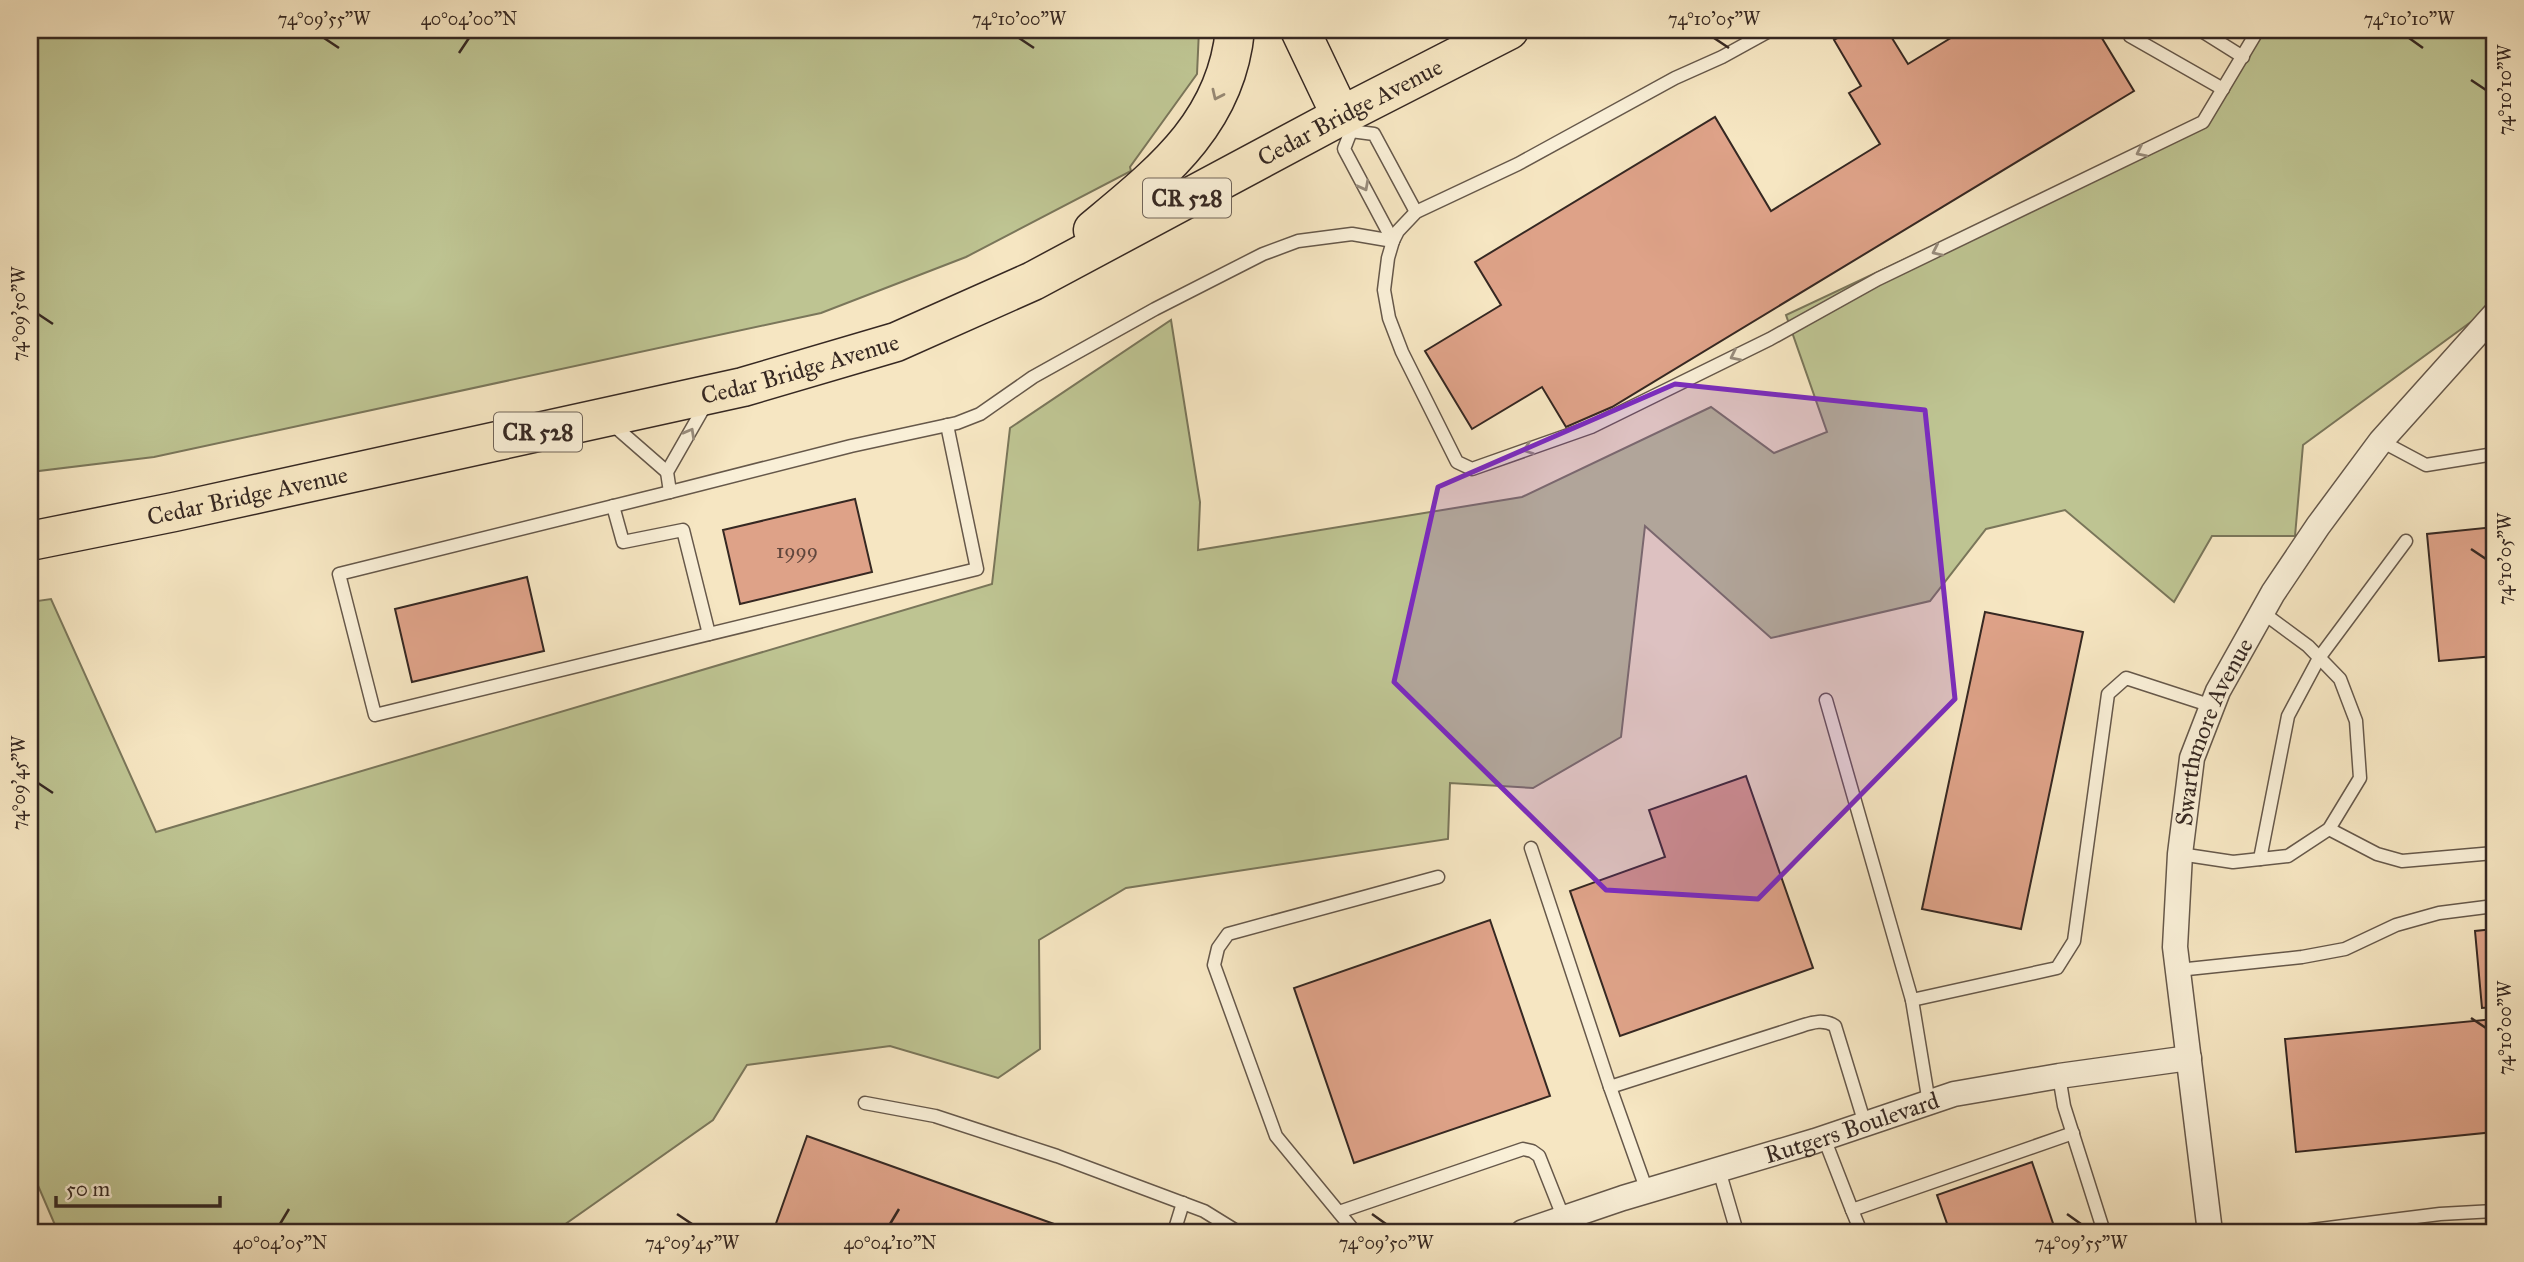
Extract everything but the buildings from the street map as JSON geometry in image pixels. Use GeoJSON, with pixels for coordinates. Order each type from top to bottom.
{"type":"FeatureCollection","features":[{"type":"Feature","properties":{"kind":"main road"},"geometry":{"type":"LineString","coordinates":[[1033,281],[1179,155],[1210,110],[1224,81],[1235,30]]}},
{"type":"Feature","properties":{"kind":"main road"},"geometry":{"type":"LineString","coordinates":[[1300,30],[1346,123]]}},
{"type":"Feature","properties":{"kind":"main road","name":"Cedar Bridge Avenue"},"geometry":{"type":"LineString","coordinates":[[30,541],[743,387],[896,342],[1033,281],[1346,123],[1510,30]]}},
{"type":"Feature","properties":{"kind":"street","name":"Swarthmore Avenue"},"geometry":{"type":"LineString","coordinates":[[2210,1232],[2175,947],[2180,854],[2192,758],[2218,691],[2262,612],[2318,526],[2381,441],[2494,315]]}},
{"type":"Feature","properties":{"kind":"street","name":"Rutgers Boulevard"},"geometry":{"type":"LineString","coordinates":[[1543,1227],[1647,1191],[1824,1138],[1954,1094],[2189,1058]]}},
{"type":"Feature","properties":{"kind":"lane"},"geometry":{"type":"LineString","coordinates":[[1771,30],[1722,57],[1675,78],[1518,164],[1416,212],[1398,231],[1388,258],[1384,290],[1389,318],[1402,352],[1457,461],[1472,470],[1591,426],[1770,339],[1878,279],[2203,122],[2258,30]]}},
{"type":"Feature","properties":{"kind":"lane"},"geometry":{"type":"LineString","coordinates":[[2200,30],[2243,57]]}},
{"type":"Feature","properties":{"kind":"lane"},"geometry":{"type":"LineString","coordinates":[[2130,36],[2223,89]]}},
{"type":"Feature","properties":{"kind":"lane"},"geometry":{"type":"LineString","coordinates":[[1393,241],[1344,149],[1346,123],[1374,134],[1416,212]]}},
{"type":"Feature","properties":{"kind":"lane"},"geometry":{"type":"LineString","coordinates":[[947,425],[977,569],[375,715],[340,574],[851,446],[947,425],[980,414],[1033,377],[1155,309],[1264,254],[1298,241],[1352,234],[1393,241]]}},
{"type":"Feature","properties":{"kind":"lane"},"geometry":{"type":"LineString","coordinates":[[670,492],[667,472],[712,394]]}},
{"type":"Feature","properties":{"kind":"lane"},"geometry":{"type":"LineString","coordinates":[[604,417],[667,472]]}},
{"type":"Feature","properties":{"kind":"lane"},"geometry":{"type":"LineString","coordinates":[[2381,441],[2426,466],[2494,454]]}},
{"type":"Feature","properties":{"kind":"lane"},"geometry":{"type":"LineString","coordinates":[[613,506],[623,542],[683,530],[709,634]]}},
{"type":"Feature","properties":{"kind":"lane"},"geometry":{"type":"LineString","coordinates":[[2260,859],[2288,716],[2319,658],[2406,541]]}},
{"type":"Feature","properties":{"kind":"lane"},"geometry":{"type":"LineString","coordinates":[[2180,854],[2233,862],[2288,856],[2329,829],[2360,778],[2356,721],[2340,680],[2308,646],[2262,612]]}},
{"type":"Feature","properties":{"kind":"lane"},"geometry":{"type":"LineString","coordinates":[[1912,1000],[2057,968],[2074,942],[2108,694],[2126,678],[2212,706]]}},
{"type":"Feature","properties":{"kind":"lane"},"geometry":{"type":"LineString","coordinates":[[1826,700],[1912,1000],[1928,1103]]}},
{"type":"Feature","properties":{"kind":"lane"},"geometry":{"type":"LineString","coordinates":[[2329,829],[2377,854],[2402,861],[2494,853]]}},
{"type":"Feature","properties":{"kind":"lane"},"geometry":{"type":"LineString","coordinates":[[1531,848],[1647,1191]]}},
{"type":"Feature","properties":{"kind":"lane"},"geometry":{"type":"LineString","coordinates":[[1356,1232],[1276,1136],[1214,965],[1218,948],[1228,934],[1438,877]]}},
{"type":"Feature","properties":{"kind":"lane"},"geometry":{"type":"LineString","coordinates":[[2178,970],[2302,957],[2345,949],[2396,925],[2439,913],[2494,906]]}},
{"type":"Feature","properties":{"kind":"lane"},"geometry":{"type":"LineString","coordinates":[[1610,1087],[1801,1026],[1820,1021],[1829,1022],[1839,1034],[1865,1124]]}},
{"type":"Feature","properties":{"kind":"lane"},"geometry":{"type":"LineString","coordinates":[[2059,1076],[2064,1106],[2104,1232]]}},
{"type":"Feature","properties":{"kind":"lane"},"geometry":{"type":"LineString","coordinates":[[865,1103],[935,1116],[1058,1157],[1204,1210],[1238,1232]]}},
{"type":"Feature","properties":{"kind":"lane"},"geometry":{"type":"LineString","coordinates":[[1853,1210],[2073,1133]]}},
{"type":"Feature","properties":{"kind":"lane"},"geometry":{"type":"LineString","coordinates":[[1824,1138],[1861,1232]]}},
{"type":"Feature","properties":{"kind":"lane"},"geometry":{"type":"LineString","coordinates":[[1339,1212],[1523,1149],[1539,1156],[1543,1227]]}},
{"type":"Feature","properties":{"kind":"lane"},"geometry":{"type":"LineString","coordinates":[[1718,1170],[1737,1232]]}},
{"type":"Feature","properties":{"kind":"lane"},"geometry":{"type":"LineString","coordinates":[[1174,1232],[1183,1203]]}},
{"type":"Feature","properties":{"kind":"lane"},"geometry":{"type":"LineString","coordinates":[[2296,1232],[2440,1214],[2494,1211]]}},
{"type":"Feature","properties":{"kind":"highlighted area"},"geometry":{"type":"Polygon","coordinates":[[[1675,384],[1925,410],[1955,699],[1758,899],[1606,890],[1394,682],[1438,487],[1675,384]]]}},
{"type":"Feature","properties":{"kind":"green space"},"geometry":{"type":"Polygon","coordinates":[[[30,30],[1199,30],[1197,74],[1130,167],[1131,171],[966,257],[821,313],[154,457],[30,472],[30,30]]]}},
{"type":"Feature","properties":{"kind":"green space"},"geometry":{"type":"Polygon","coordinates":[[[2256,30],[2494,30],[2494,305],[2303,445],[2295,536],[2212,536],[2174,602],[2065,510],[1986,529],[1930,601],[1771,638],[1645,526],[1621,737],[1533,788],[1450,783],[1448,839],[1126,888],[1039,940],[1040,1049],[998,1078],[890,1046],[747,1065],[713,1120],[554,1232],[58,1232],[30,1167],[30,602],[51,599],[156,832],[992,584],[1010,428],[1171,320],[1200,502],[1198,550],[1522,497],[1711,407],[1774,453],[1827,432],[1786,315],[2197,122],[2256,30]]]}}]}
